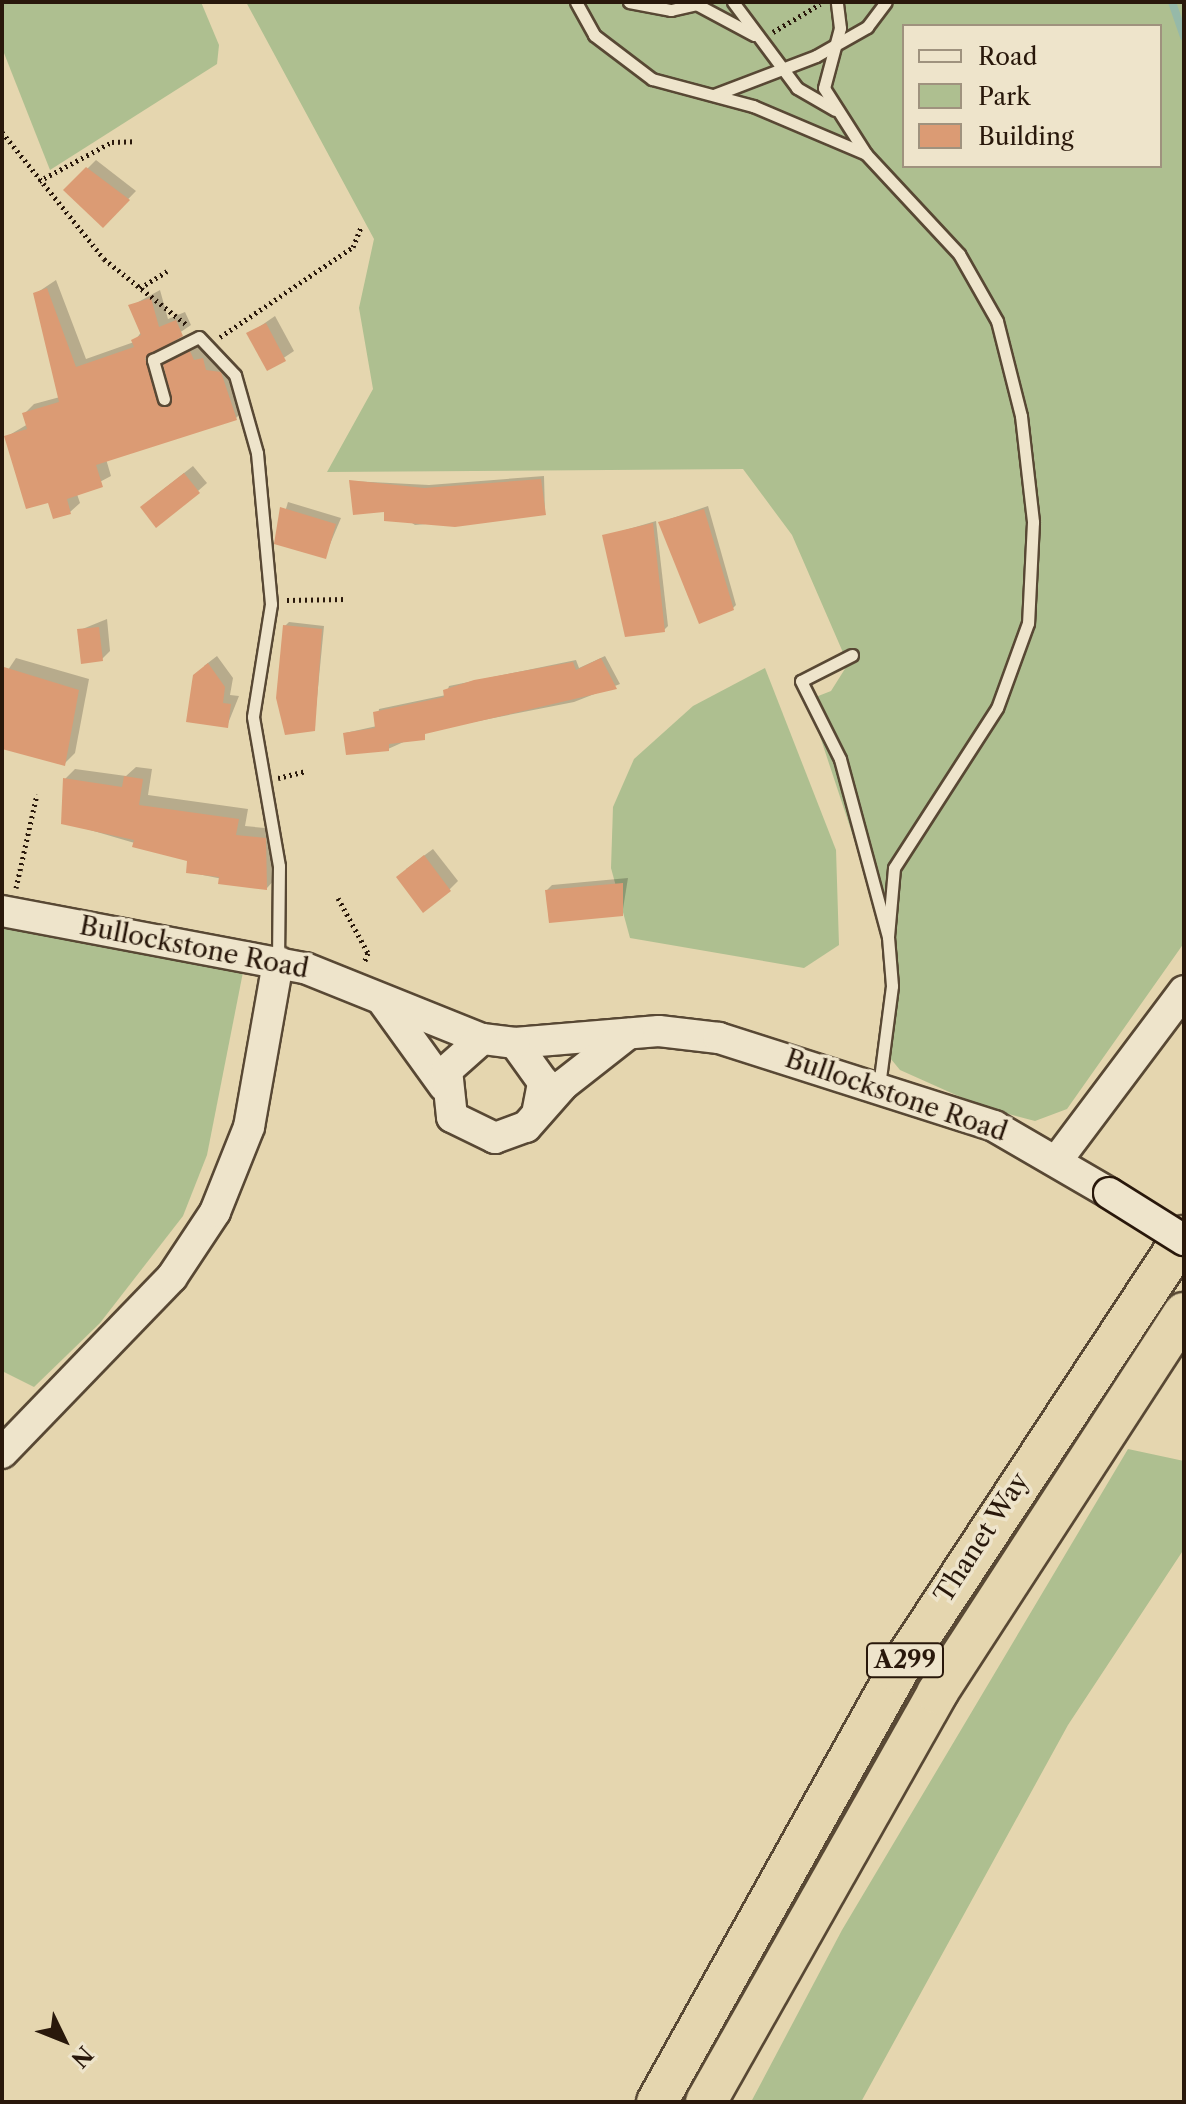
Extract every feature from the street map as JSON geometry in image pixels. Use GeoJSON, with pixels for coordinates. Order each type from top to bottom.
{"type":"FeatureCollection","features":[{"type":"Feature","properties":{"kind":"highway","name":"Thanet Way"},"geometry":{"type":"LineString","coordinates":[[657,2102],[897,1672],[1184,1238]]}},
{"type":"Feature","properties":{"kind":"highway","name":"Thanet Way"},"geometry":{"type":"LineString","coordinates":[[706,2102],[937,1693],[1184,1313]]}},
{"type":"Feature","properties":{"kind":"street","name":"Bullockstone Road"},"geometry":{"type":"LineString","coordinates":[[6,912],[278,962],[351,984],[382,1000],[482,1039],[515,1043],[630,1033],[719,1038],[994,1126],[1058,1159],[1184,1238]]}},
{"type":"Feature","properties":{"kind":"street"},"geometry":{"type":"LineString","coordinates":[[2,1453],[172,1277],[215,1212],[249,1127],[278,962]]}},
{"type":"Feature","properties":{"kind":"street"},"geometry":{"type":"LineString","coordinates":[[1058,1159],[1184,991]]}},
{"type":"Feature","properties":{"kind":"street","name":"Bullockstone Road"},"geometry":{"type":"LineString","coordinates":[[382,1000],[444,1086],[452,1117],[479,1136],[511,1135],[630,1033]]}},
{"type":"Feature","properties":{"kind":"street"},"geometry":{"type":"LineString","coordinates":[[444,1086],[455,1056],[482,1039]]}},
{"type":"Feature","properties":{"kind":"street"},"geometry":{"type":"LineString","coordinates":[[515,1043],[543,1082],[537,1114]]}},
{"type":"Feature","properties":{"kind":"lane"},"geometry":{"type":"LineString","coordinates":[[576,2],[594,35],[630,67],[711,96],[797,121],[866,154]]}},
{"type":"Feature","properties":{"kind":"lane"},"geometry":{"type":"LineString","coordinates":[[629,2],[671,10],[696,4],[765,42]]}},
{"type":"Feature","properties":{"kind":"lane"},"geometry":{"type":"LineString","coordinates":[[733,2],[765,42],[783,72],[812,104],[835,110]]}},
{"type":"Feature","properties":{"kind":"lane"},"geometry":{"type":"LineString","coordinates":[[837,2],[836,44],[824,88],[835,110],[866,154],[959,254],[997,321],[1021,416],[1033,522],[1028,623],[997,708],[894,868],[888,937],[892,986],[879,1087]]}},
{"type":"Feature","properties":{"kind":"lane"},"geometry":{"type":"LineString","coordinates":[[711,96],[783,72],[836,44],[867,27],[886,2]]}},
{"type":"Feature","properties":{"kind":"lane"},"geometry":{"type":"LineString","coordinates":[[164,399],[153,360],[199,337],[210,345],[245,402],[271,604],[254,679],[265,781],[279,866],[278,962]]}},
{"type":"Feature","properties":{"kind":"lane"},"geometry":{"type":"LineString","coordinates":[[852,655],[801,681],[840,759],[888,937]]}},
{"type":"Feature","properties":{"kind":"path"},"geometry":{"type":"LineString","coordinates":[[765,42],[823,2]]}},
{"type":"Feature","properties":{"kind":"path"},"geometry":{"type":"LineString","coordinates":[[2,132],[104,259],[199,337]]}},
{"type":"Feature","properties":{"kind":"path"},"geometry":{"type":"LineString","coordinates":[[39,181],[112,142],[135,141]]}},
{"type":"Feature","properties":{"kind":"path"},"geometry":{"type":"LineString","coordinates":[[210,345],[353,247],[361,227]]}},
{"type":"Feature","properties":{"kind":"path"},"geometry":{"type":"LineString","coordinates":[[140,288],[167,271]]}},
{"type":"Feature","properties":{"kind":"path"},"geometry":{"type":"LineString","coordinates":[[271,604],[346,599]]}},
{"type":"Feature","properties":{"kind":"path"},"geometry":{"type":"LineString","coordinates":[[265,781],[306,771]]}},
{"type":"Feature","properties":{"kind":"path"},"geometry":{"type":"LineString","coordinates":[[6,912],[37,794]]}},
{"type":"Feature","properties":{"kind":"path"},"geometry":{"type":"LineString","coordinates":[[338,898],[368,953],[351,984]]}},
{"type":"Feature","properties":{"kind":"green space"},"geometry":{"type":"Polygon","coordinates":[[[2,2],[201,2],[219,45],[217,64],[50,170],[2,48],[2,2]]]}},
{"type":"Feature","properties":{"kind":"green space"},"geometry":{"type":"Polygon","coordinates":[[[246,2],[1184,2],[1184,943],[1067,1109],[1035,1121],[985,1108],[900,1070],[886,1053],[892,954],[808,700],[831,691],[848,664],[792,535],[743,469],[327,472],[373,389],[359,308],[374,239],[246,2]]]}},
{"type":"Feature","properties":{"kind":"green space"},"geometry":{"type":"Polygon","coordinates":[[[765,668],[836,850],[839,945],[804,968],[630,938],[611,868],[613,807],[634,759],[693,706],[765,668]]]}},
{"type":"Feature","properties":{"kind":"green space"},"geometry":{"type":"Polygon","coordinates":[[[2,914],[244,967],[207,1155],[183,1216],[100,1323],[34,1387],[2,1371],[2,914]]]}},
{"type":"Feature","properties":{"kind":"green space"},"geometry":{"type":"Polygon","coordinates":[[[1128,1449],[1184,1461],[1184,1549],[1068,1725],[861,2102],[751,2102],[842,1930],[1128,1449]]]}},
{"type":"Feature","properties":{"kind":"building"},"geometry":{"type":"Polygon","coordinates":[[[86,167],[130,200],[103,228],[63,190],[86,167]]]}},
{"type":"Feature","properties":{"kind":"building"},"geometry":{"type":"Polygon","coordinates":[[[47,288],[76,367],[134,347],[131,340],[141,335],[128,305],[151,298],[159,327],[176,320],[183,336],[145,358],[158,404],[172,400],[163,364],[190,351],[194,360],[203,358],[206,370],[221,372],[237,420],[96,465],[103,487],[67,499],[71,514],[53,519],[48,503],[26,509],[4,436],[27,429],[22,413],[59,402],[33,293],[47,288]]]}},
{"type":"Feature","properties":{"kind":"building"},"geometry":{"type":"Polygon","coordinates":[[[266,323],[286,361],[267,371],[246,333],[266,323]]]}},
{"type":"Feature","properties":{"kind":"building"},"geometry":{"type":"Polygon","coordinates":[[[184,473],[200,493],[156,528],[140,507],[184,473]]]}},
{"type":"Feature","properties":{"kind":"building"},"geometry":{"type":"Polygon","coordinates":[[[541,479],[546,515],[455,527],[384,521],[384,512],[353,515],[349,480],[424,488],[541,479]]]}},
{"type":"Feature","properties":{"kind":"building"},"geometry":{"type":"Polygon","coordinates":[[[280,507],[336,524],[326,559],[274,544],[280,507]]]}},
{"type":"Feature","properties":{"kind":"building"},"geometry":{"type":"Polygon","coordinates":[[[704,509],[734,610],[699,624],[658,522],[704,509]]]}},
{"type":"Feature","properties":{"kind":"building"},"geometry":{"type":"Polygon","coordinates":[[[653,523],[665,632],[625,637],[602,535],[653,523]]]}},
{"type":"Feature","properties":{"kind":"building"},"geometry":{"type":"Polygon","coordinates":[[[283,625],[322,629],[315,731],[285,735],[276,698],[283,625]]]}},
{"type":"Feature","properties":{"kind":"building"},"geometry":{"type":"Polygon","coordinates":[[[99,627],[103,661],[81,664],[77,629],[99,627]]]}},
{"type":"Feature","properties":{"kind":"building"},"geometry":{"type":"Polygon","coordinates":[[[601,658],[617,689],[425,734],[425,740],[389,744],[389,751],[346,755],[343,733],[375,728],[373,712],[444,697],[443,690],[474,680],[573,662],[576,670],[601,658]]]}},
{"type":"Feature","properties":{"kind":"building"},"geometry":{"type":"Polygon","coordinates":[[[208,663],[225,687],[223,703],[231,704],[228,728],[186,722],[193,675],[208,663]]]}},
{"type":"Feature","properties":{"kind":"building"},"geometry":{"type":"Polygon","coordinates":[[[4,667],[79,690],[65,766],[2,749],[4,667]]]}},
{"type":"Feature","properties":{"kind":"building"},"geometry":{"type":"Polygon","coordinates":[[[124,776],[143,779],[139,805],[239,819],[236,835],[266,838],[267,890],[218,884],[219,877],[186,873],[187,861],[132,847],[134,840],[61,824],[63,778],[122,787],[124,776]]]}},
{"type":"Feature","properties":{"kind":"building"},"geometry":{"type":"Polygon","coordinates":[[[424,855],[451,891],[423,913],[396,877],[424,855]]]}},
{"type":"Feature","properties":{"kind":"building"},"geometry":{"type":"Polygon","coordinates":[[[623,883],[623,916],[549,923],[545,890],[623,883]]]}},
{"type":"Feature","properties":{"kind":"waterway"},"geometry":{"type":"LineString","coordinates":[[1172,2],[1184,37]]}}]}
